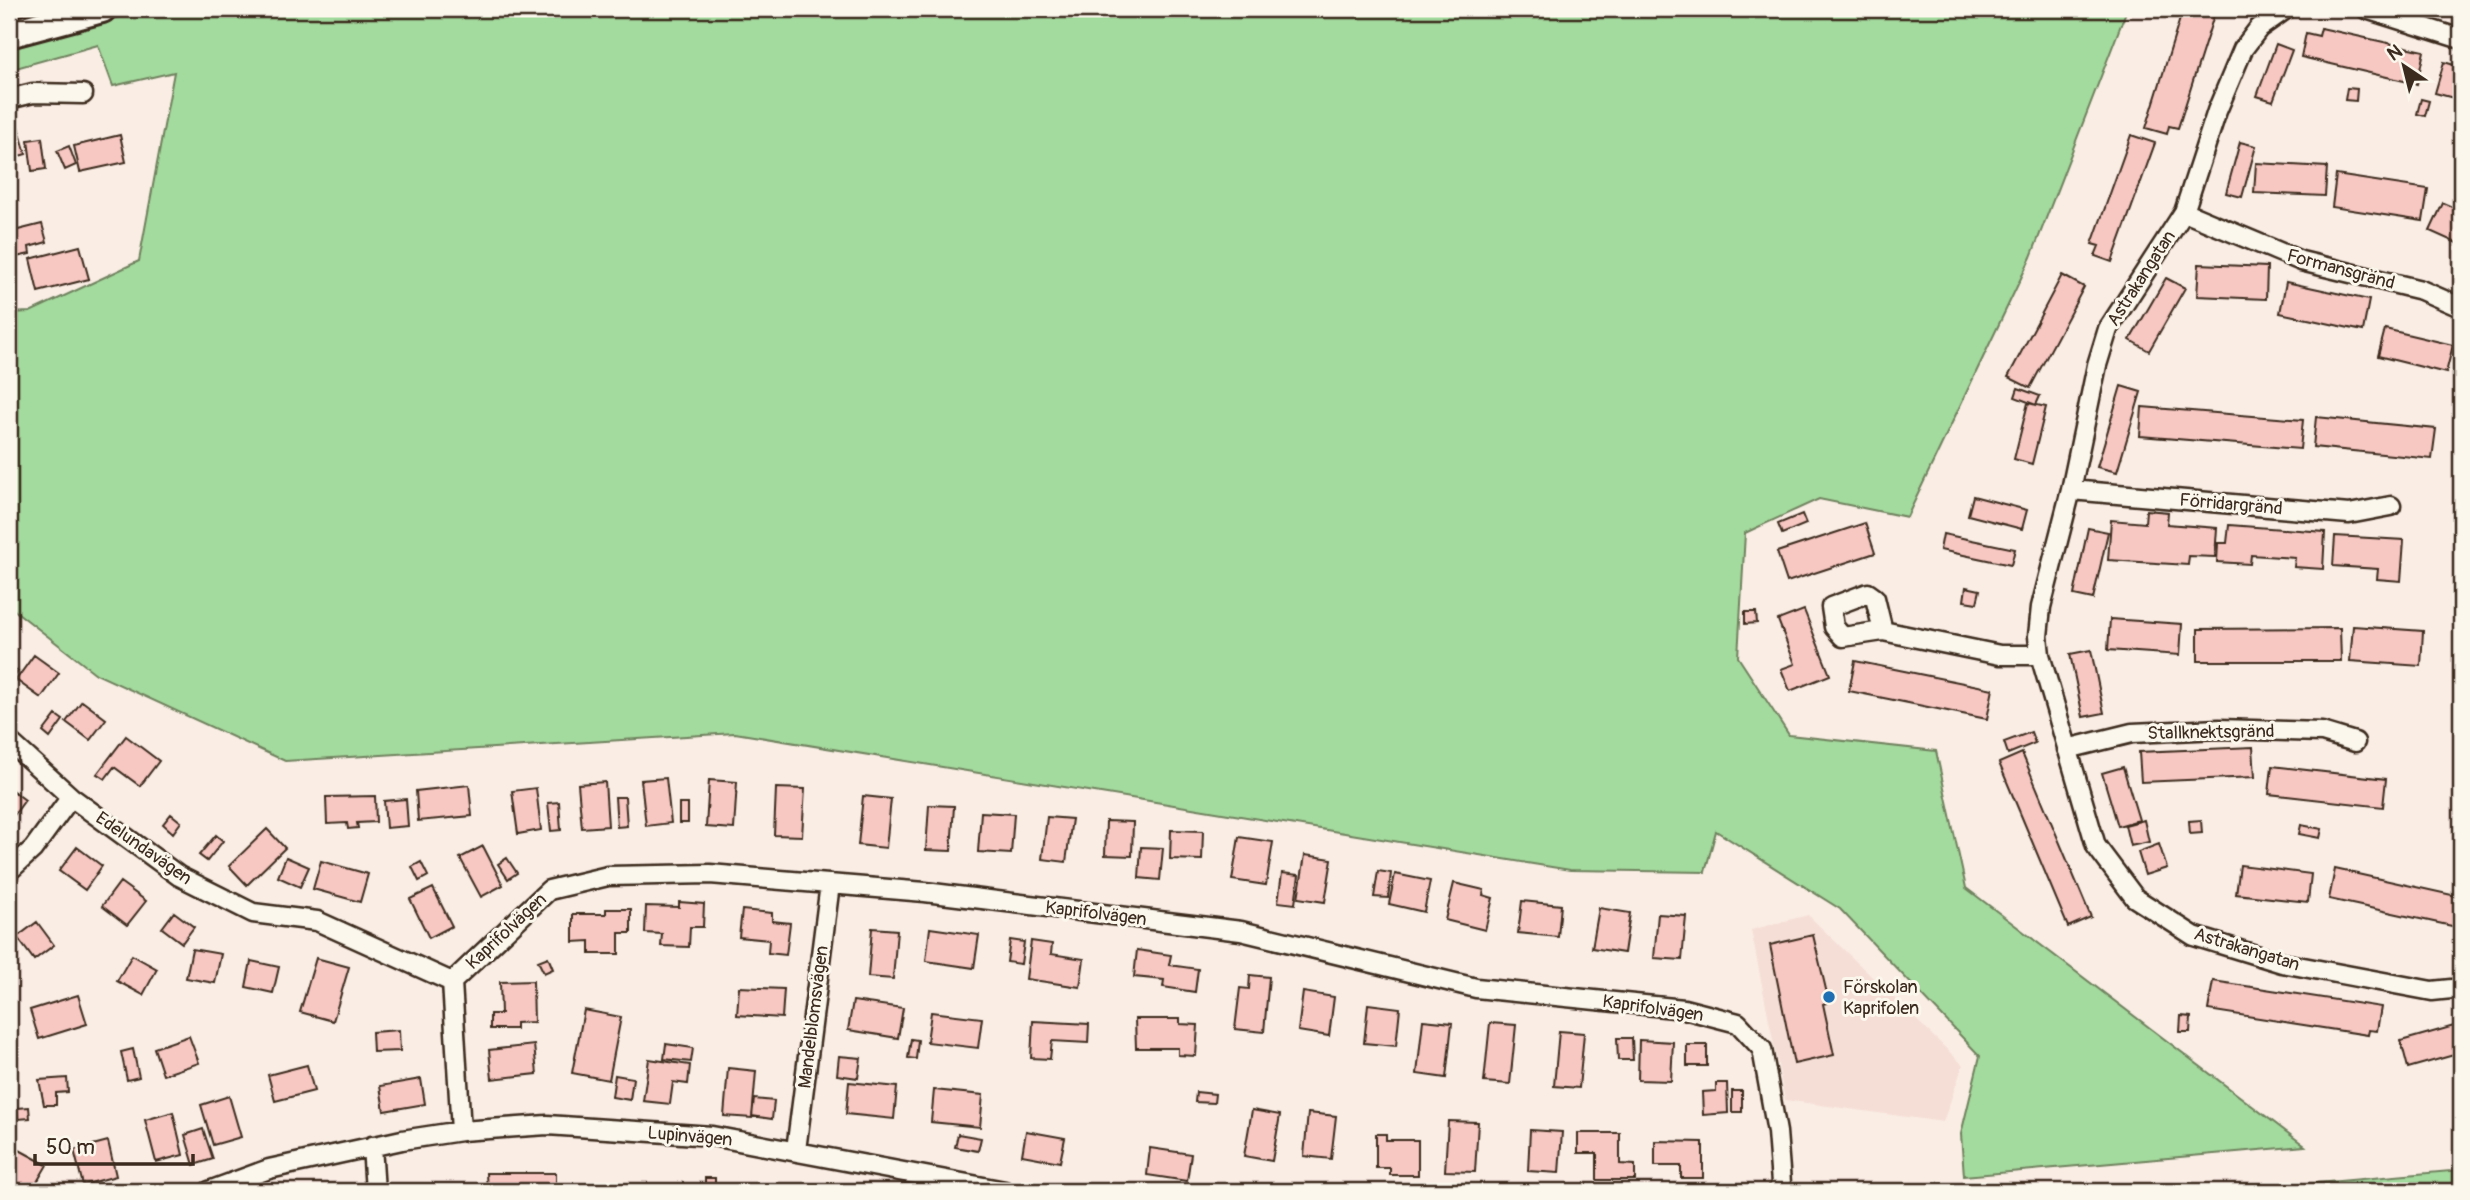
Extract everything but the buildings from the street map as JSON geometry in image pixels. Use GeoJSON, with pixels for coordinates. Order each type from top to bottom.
{"type":"FeatureCollection","features":[{"type":"Feature","properties":{"kind":"street"},"geometry":{"type":"LineString","coordinates":[[9,17],[38,9]]}},
{"type":"Feature","properties":{"kind":"street"},"geometry":{"type":"LineString","coordinates":[[9,34],[102,9]]}},
{"type":"Feature","properties":{"kind":"street","name":"Astrakangatan"},"geometry":{"type":"LineString","coordinates":[[2286,9],[2259,28],[2243,49],[2217,111],[2184,212],[2108,329],[2096,365],[2071,490],[2041,607],[2038,636],[2040,655],[2095,846],[2135,898],[2194,936],[2281,963],[2432,991],[2461,988]]}},
{"type":"Feature","properties":{"kind":"street"},"geometry":{"type":"LineString","coordinates":[[2366,9],[2461,39]]}},
{"type":"Feature","properties":{"kind":"street"},"geometry":{"type":"LineString","coordinates":[[9,99],[33,93],[83,94]]}},
{"type":"Feature","properties":{"kind":"street","name":"Formansgränd"},"geometry":{"type":"LineString","coordinates":[[2184,212],[2301,261],[2421,290],[2460,307]]}},
{"type":"Feature","properties":{"kind":"street","name":"Förridargränd"},"geometry":{"type":"LineString","coordinates":[[2071,490],[2349,514],[2391,506]]}},
{"type":"Feature","properties":{"kind":"street"},"geometry":{"type":"LineString","coordinates":[[1883,631],[2000,655],[2040,655]]}},
{"type":"Feature","properties":{"kind":"street","name":"Stallknektsgränd"},"geometry":{"type":"LineString","coordinates":[[2067,749],[2132,733],[2219,729],[2322,732],[2355,742]]}},
{"type":"Feature","properties":{"kind":"street","name":"Edelundavägen"},"geometry":{"type":"LineString","coordinates":[[9,741],[71,797],[180,876],[253,913],[317,921],[452,982]]}},
{"type":"Feature","properties":{"kind":"street"},"geometry":{"type":"LineString","coordinates":[[9,871],[33,849],[71,797]]}},
{"type":"Feature","properties":{"kind":"street","name":"Kaprifolvägen"},"geometry":{"type":"LineString","coordinates":[[461,1131],[452,982],[549,890],[608,876],[710,874],[925,892],[1241,931],[1476,988],[1684,1009],[1738,1023],[1762,1049],[1777,1132],[1781,1182],[1778,1191]]}},
{"type":"Feature","properties":{"kind":"street","name":"Mandelblomsvägen"},"geometry":{"type":"LineString","coordinates":[[796,1150],[830,884]]}},
{"type":"Feature","properties":{"kind":"street","name":"Lupinvägen"},"geometry":{"type":"LineString","coordinates":[[209,1191],[269,1169],[372,1146],[461,1131],[547,1125],[712,1136],[796,1150],[983,1190],[1004,1191]]}},
{"type":"Feature","properties":{"kind":"street"},"geometry":{"type":"LineString","coordinates":[[372,1146],[375,1191]]}},
{"type":"Feature","properties":{"kind":"shaded area","name":"Förskolan Kaprifolen"},"geometry":{"type":"Polygon","coordinates":[[[1808,915],[1963,1065],[1943,1122],[1785,1100],[1751,930],[1808,915]]]}},
{"type":"Feature","properties":{"kind":"green space"},"geometry":{"type":"Polygon","coordinates":[[[152,9],[2127,9],[2031,257],[1907,517],[1819,499],[1745,533],[1738,657],[1789,735],[1936,751],[1966,888],[2305,1146],[1964,1176],[1961,1134],[1980,1056],[1840,909],[1716,831],[1705,872],[1570,870],[735,733],[285,761],[96,674],[9,606],[9,313],[30,312],[139,261],[174,72],[113,86],[98,45],[9,70],[9,44],[152,9]]]}},
{"type":"Feature","properties":{"kind":"green space"},"geometry":{"type":"Polygon","coordinates":[[[2461,1170],[2461,1191],[2228,1191],[2461,1170]]]}},
{"type":"Feature","properties":{"kind":"place","name":"Förskolan Kaprifolen"},"geometry":{"type":"Point","coordinates":[1829,997]}}]}
